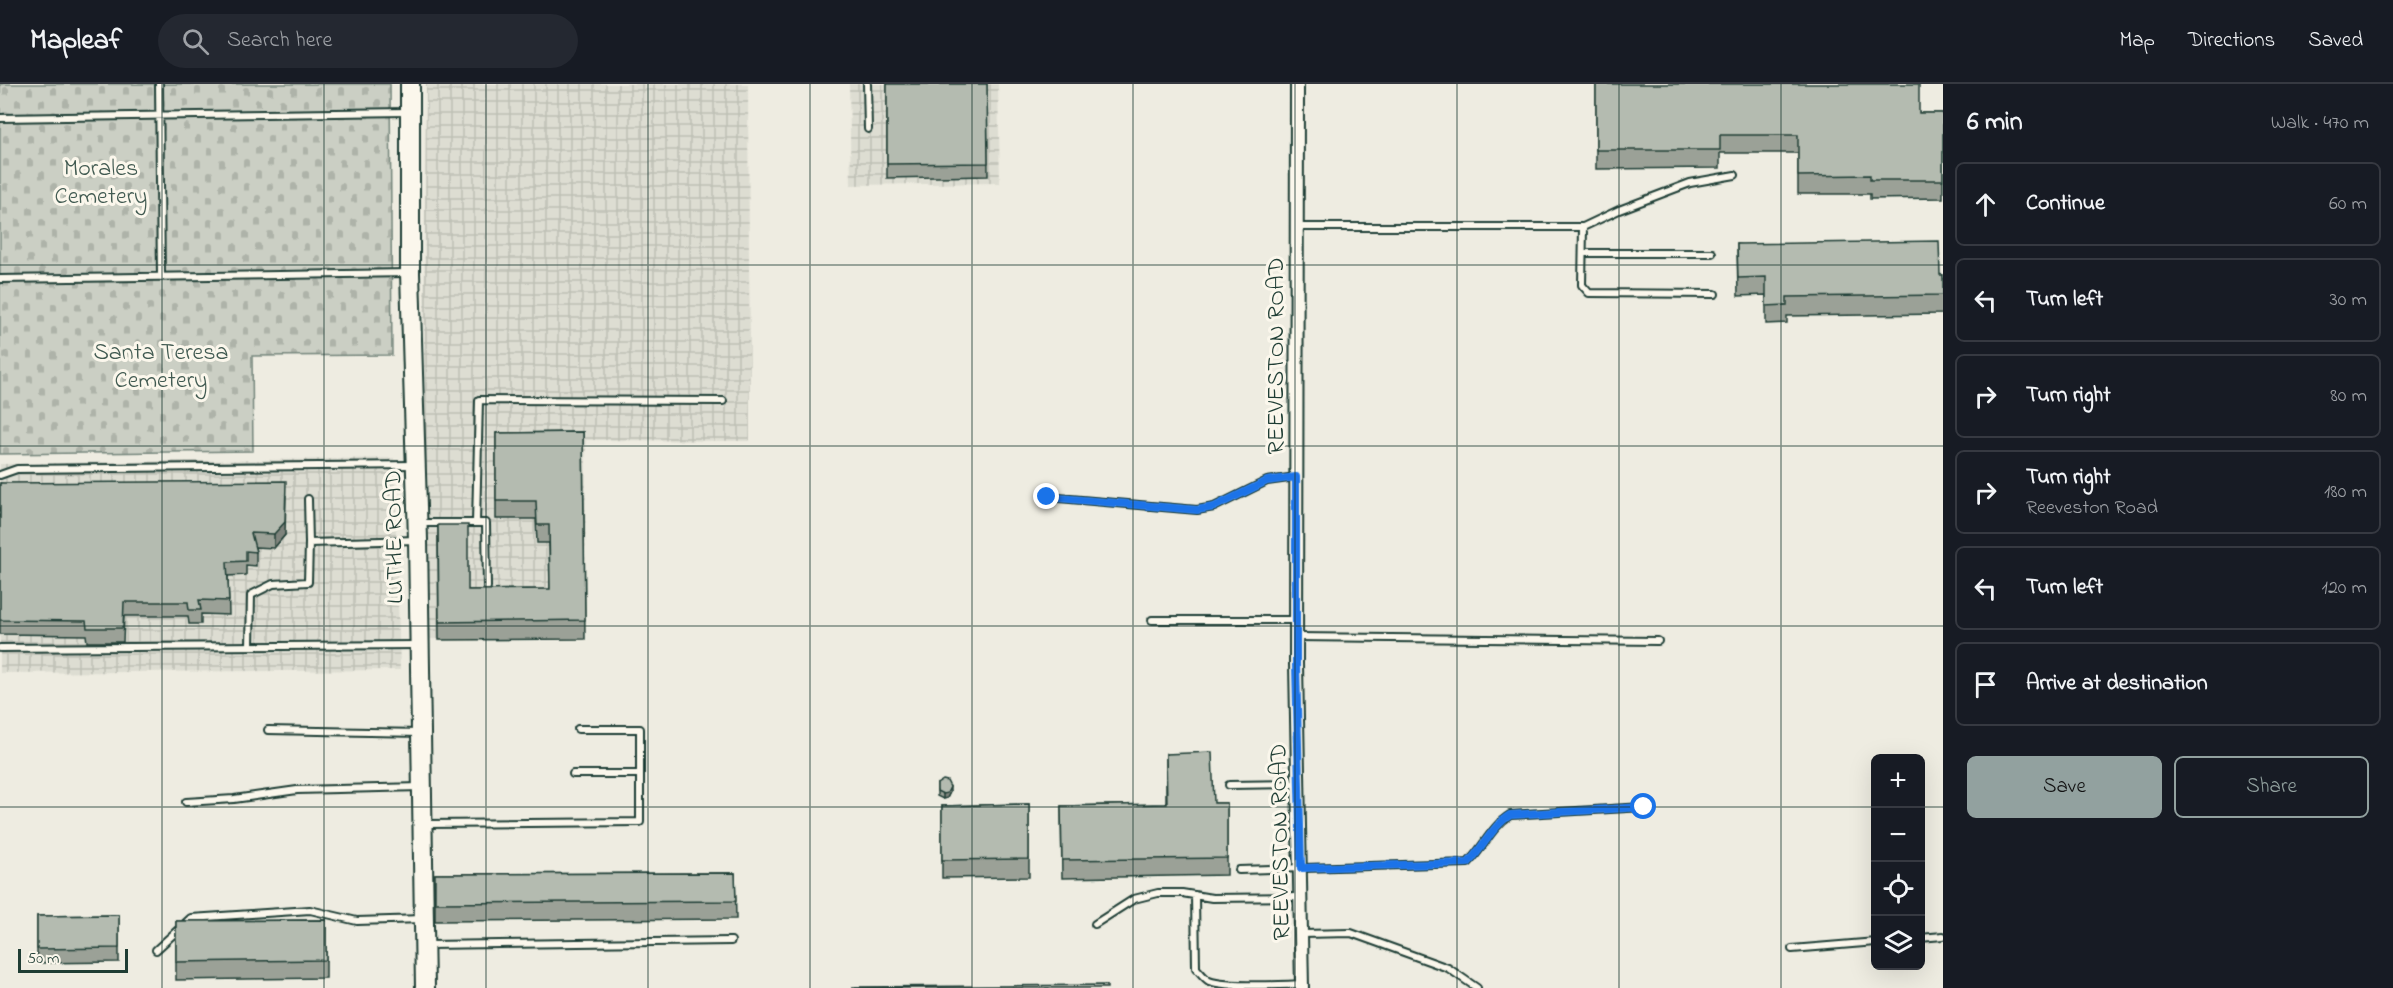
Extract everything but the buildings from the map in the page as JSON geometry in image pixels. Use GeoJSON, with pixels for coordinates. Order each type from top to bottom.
{"type":"FeatureCollection","features":[{"type":"Feature","properties":{"kind":"street","name":"LUTHE ROAD"},"geometry":{"type":"LineString","coordinates":[[410,84],[410,273],[418,531],[425,988]]}},
{"type":"Feature","properties":{"kind":"street","name":"REEVESTON ROAD"},"geometry":{"type":"LineString","coordinates":[[1298,84],[1296,637],[1302,986]]}},
{"type":"Feature","properties":{"kind":"lane"},"geometry":{"type":"LineString","coordinates":[[159,84],[161,277]]}},
{"type":"Feature","properties":{"kind":"lane"},"geometry":{"type":"LineString","coordinates":[[867,84],[868,129]]}},
{"type":"Feature","properties":{"kind":"lane"},"geometry":{"type":"LineString","coordinates":[[0,118],[410,111]]}},
{"type":"Feature","properties":{"kind":"lane"},"geometry":{"type":"LineString","coordinates":[[1296,227],[1583,227],[1619,210],[1690,183],[1735,175]]}},
{"type":"Feature","properties":{"kind":"lane"},"geometry":{"type":"LineString","coordinates":[[1583,227],[1582,285],[1589,293],[1714,294]]}},
{"type":"Feature","properties":{"kind":"lane"},"geometry":{"type":"LineString","coordinates":[[1583,253],[1712,253]]}},
{"type":"Feature","properties":{"kind":"lane"},"geometry":{"type":"LineString","coordinates":[[0,279],[410,273]]}},
{"type":"Feature","properties":{"kind":"lane"},"geometry":{"type":"LineString","coordinates":[[476,523],[479,400],[723,401]]}},
{"type":"Feature","properties":{"kind":"lane"},"geometry":{"type":"LineString","coordinates":[[0,475],[17,469],[416,465]]}},
{"type":"Feature","properties":{"kind":"lane"},"geometry":{"type":"LineString","coordinates":[[1047,497],[1197,510],[1214,507],[1267,481],[1296,477]]}},
{"type":"Feature","properties":{"kind":"lane"},"geometry":{"type":"LineString","coordinates":[[250,646],[251,595],[273,584],[308,582],[308,499]]}},
{"type":"Feature","properties":{"kind":"lane"},"geometry":{"type":"LineString","coordinates":[[309,543],[486,523],[487,587]]}},
{"type":"Feature","properties":{"kind":"lane"},"geometry":{"type":"LineString","coordinates":[[1152,620],[1296,620]]}},
{"type":"Feature","properties":{"kind":"lane"},"geometry":{"type":"LineString","coordinates":[[1296,637],[1658,641]]}},
{"type":"Feature","properties":{"kind":"lane"},"geometry":{"type":"LineString","coordinates":[[0,648],[419,645]]}},
{"type":"Feature","properties":{"kind":"lane"},"geometry":{"type":"LineString","coordinates":[[422,824],[640,822],[640,729],[578,729]]}},
{"type":"Feature","properties":{"kind":"lane"},"geometry":{"type":"LineString","coordinates":[[268,730],[421,733]]}},
{"type":"Feature","properties":{"kind":"lane"},"geometry":{"type":"LineString","coordinates":[[573,774],[640,774]]}},
{"type":"Feature","properties":{"kind":"lane"},"geometry":{"type":"LineString","coordinates":[[1229,785],[1299,784]]}},
{"type":"Feature","properties":{"kind":"lane"},"geometry":{"type":"LineString","coordinates":[[186,802],[234,799],[297,790],[422,787]]}},
{"type":"Feature","properties":{"kind":"lane"},"geometry":{"type":"LineString","coordinates":[[1239,870],[1468,863],[1480,851],[1499,822],[1510,815],[1644,807]]}},
{"type":"Feature","properties":{"kind":"lane"},"geometry":{"type":"LineString","coordinates":[[1095,924],[1134,899],[1158,893],[1234,898],[1301,897]]}},
{"type":"Feature","properties":{"kind":"lane"},"geometry":{"type":"LineString","coordinates":[[1195,896],[1196,968],[1209,982],[1222,986],[1302,986]]}},
{"type":"Feature","properties":{"kind":"lane"},"geometry":{"type":"LineString","coordinates":[[156,950],[191,918],[310,910],[357,921],[424,919]]}},
{"type":"Feature","properties":{"kind":"lane"},"geometry":{"type":"LineString","coordinates":[[1302,934],[1351,933],[1448,968],[1477,988]]}},
{"type":"Feature","properties":{"kind":"lane"},"geometry":{"type":"LineString","coordinates":[[1925,938],[1943,936]]}},
{"type":"Feature","properties":{"kind":"lane"},"geometry":{"type":"LineString","coordinates":[[424,945],[732,940]]}},
{"type":"Feature","properties":{"kind":"lane"},"geometry":{"type":"LineString","coordinates":[[1792,950],[1871,942]]}},
{"type":"Feature","properties":{"kind":"shaded area"},"geometry":{"type":"Polygon","coordinates":[[[426,84],[748,84],[750,441],[586,440],[585,639],[427,639],[424,342],[426,84]]]}},
{"type":"Feature","properties":{"kind":"shaded area"},"geometry":{"type":"Polygon","coordinates":[[[849,84],[998,84],[1000,183],[851,185],[849,84]]]}},
{"type":"Feature","properties":{"kind":"shaded area"},"geometry":{"type":"Polygon","coordinates":[[[394,458],[400,670],[0,673],[0,464],[394,458]]]}},
{"type":"Feature","properties":{"kind":"green space"},"geometry":{"type":"Polygon","coordinates":[[[0,84],[390,84],[392,355],[252,356],[253,451],[0,454],[0,84]]]}},
{"type":"Feature","properties":{"kind":"route"},"geometry":{"type":"LineString","coordinates":[[1047,497],[1197,510],[1214,507],[1267,481],[1296,477],[1296,664],[1301,868],[1468,863],[1480,851],[1499,822],[1510,815],[1644,807]]}},
{"type":"Feature","properties":{"kind":"park label","name":"Morales Cemetery"},"geometry":{"type":"Point","coordinates":[101,181]}},
{"type":"Feature","properties":{"kind":"park label","name":"Santa Teresa Cemetery"},"geometry":{"type":"Point","coordinates":[161,365]}}]}
